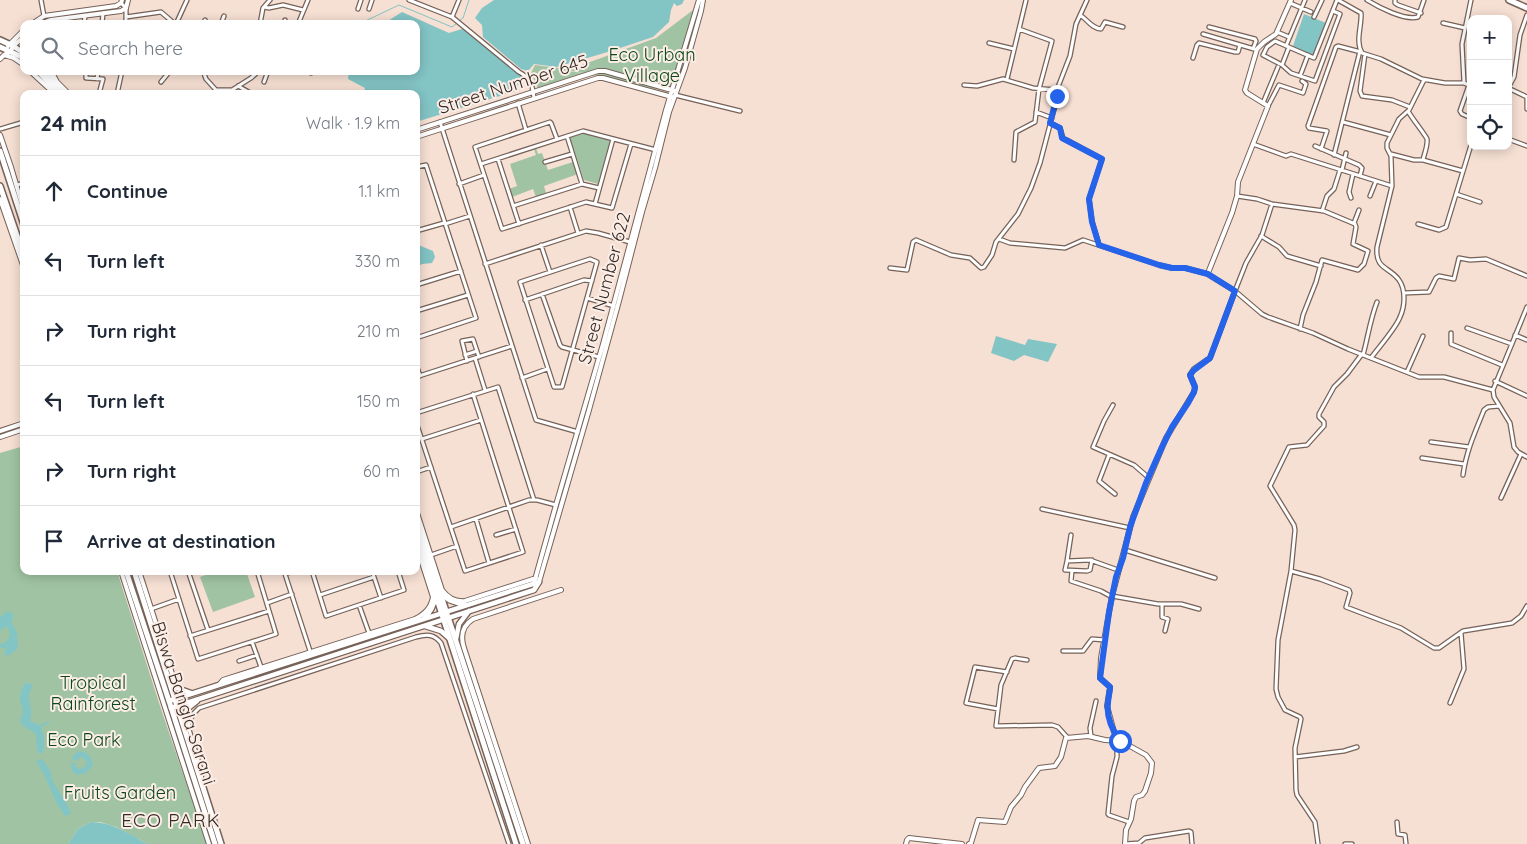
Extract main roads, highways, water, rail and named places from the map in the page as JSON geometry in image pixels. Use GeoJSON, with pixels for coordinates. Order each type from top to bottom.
{"type":"FeatureCollection","features":[{"type":"Feature","properties":{"kind":"main road"},"geometry":{"type":"LineString","coordinates":[[1510,0],[1527,8]]}},
{"type":"Feature","properties":{"kind":"main road"},"geometry":{"type":"LineString","coordinates":[[0,40],[20,55]]}},
{"type":"Feature","properties":{"kind":"main road"},"geometry":{"type":"LineString","coordinates":[[0,47],[10,47],[20,51]]}},
{"type":"Feature","properties":{"kind":"main road"},"geometry":{"type":"LineString","coordinates":[[41,75],[54,90]]}},
{"type":"Feature","properties":{"kind":"main road"},"geometry":{"type":"LineString","coordinates":[[48,75],[62,90]]}},
{"type":"Feature","properties":{"kind":"main road"},"geometry":{"type":"LineString","coordinates":[[0,151],[11,174],[20,209]]}},
{"type":"Feature","properties":{"kind":"main road"},"geometry":{"type":"LineString","coordinates":[[0,186],[4,211],[20,247]]}},
{"type":"Feature","properties":{"kind":"main road"},"geometry":{"type":"LineString","coordinates":[[420,533],[445,615],[523,844]]}},
{"type":"Feature","properties":{"kind":"main road"},"geometry":{"type":"LineString","coordinates":[[420,545],[438,593],[455,603],[468,605]]}},
{"type":"Feature","properties":{"kind":"main road","name":"Biswa Bangla Sarani"},"geometry":{"type":"LineString","coordinates":[[127,575],[172,700],[215,844]]}},
{"type":"Feature","properties":{"kind":"main road","name":"Biswa Bangla Sarani"},"geometry":{"type":"LineString","coordinates":[[135,575],[161,649],[172,700]]}},
{"type":"Feature","properties":{"kind":"main road"},"geometry":{"type":"LineString","coordinates":[[172,700],[217,688],[311,653],[421,620],[445,615],[470,610],[534,590],[536,581],[468,605],[445,615],[423,625],[224,690],[217,688],[200,698],[174,707]]}},
{"type":"Feature","properties":{"kind":"main road"},"geometry":{"type":"LineString","coordinates":[[421,620],[430,612],[438,593]]}},
{"type":"Feature","properties":{"kind":"main road"},"geometry":{"type":"LineString","coordinates":[[470,610],[459,624],[454,640],[460,669],[516,844]]}},
{"type":"Feature","properties":{"kind":"main road"},"geometry":{"type":"LineString","coordinates":[[423,625],[441,631],[454,640]]}},
{"type":"Feature","properties":{"kind":"main road"},"geometry":{"type":"LineString","coordinates":[[168,678],[177,688],[193,693]]}},
{"type":"Feature","properties":{"kind":"main road"},"geometry":{"type":"LineString","coordinates":[[184,728],[184,720],[188,709],[200,698]]}},
{"type":"Feature","properties":{"kind":"main road","name":"Biswa Bangla Sarani"},"geometry":{"type":"LineString","coordinates":[[174,707],[184,728],[221,844]]}},
{"type":"Feature","properties":{"kind":"water"},"geometry":{"type":"Polygon","coordinates":[[[494,0],[684,0],[682,4],[677,6],[674,3],[669,22],[653,37],[557,67],[534,64],[528,71],[521,69],[483,37],[482,25],[475,18],[482,8],[494,0]]]}},
{"type":"Feature","properties":{"kind":"water"},"geometry":{"type":"Polygon","coordinates":[[[402,12],[420,20],[389,20],[402,12]]]}},
{"type":"Feature","properties":{"kind":"water"},"geometry":{"type":"Polygon","coordinates":[[[1304,14],[1326,23],[1314,56],[1293,46],[1304,14]]]}},
{"type":"Feature","properties":{"kind":"water"},"geometry":{"type":"Polygon","coordinates":[[[420,20],[449,33],[465,28],[522,77],[516,91],[420,121],[420,90],[364,90],[365,88],[348,79],[348,75],[420,75],[420,20]]]}},
{"type":"Feature","properties":{"kind":"water"},"geometry":{"type":"Polygon","coordinates":[[[420,246],[433,251],[435,257],[432,263],[420,265],[420,246]]]}},
{"type":"Feature","properties":{"kind":"water"},"geometry":{"type":"Polygon","coordinates":[[[996,336],[1025,345],[1028,339],[1057,344],[1048,362],[1024,355],[1014,361],[991,353],[996,336]]]}},
{"type":"Feature","properties":{"kind":"water"},"geometry":{"type":"Polygon","coordinates":[[[6,612],[13,614],[11,621],[17,633],[18,648],[7,656],[4,654],[6,649],[0,647],[0,643],[6,642],[10,636],[8,627],[1,629],[0,635],[0,617],[6,612]]]}},
{"type":"Feature","properties":{"kind":"water"},"geometry":{"type":"Polygon","coordinates":[[[25,683],[33,685],[29,695],[30,721],[39,725],[50,721],[41,727],[44,740],[42,753],[38,753],[37,750],[36,734],[22,725],[20,721],[23,711],[20,700],[21,691],[25,683]]]}},
{"type":"Feature","properties":{"kind":"water"},"geometry":{"type":"Polygon","coordinates":[[[79,751],[89,755],[93,765],[86,773],[77,775],[72,771],[71,763],[76,763],[76,767],[79,769],[85,767],[87,762],[82,757],[77,761],[73,760],[72,758],[79,751]]]}},
{"type":"Feature","properties":{"kind":"water"},"geometry":{"type":"Polygon","coordinates":[[[42,759],[50,770],[53,782],[71,814],[65,816],[56,802],[37,763],[37,761],[42,759]]]}},
{"type":"Feature","properties":{"kind":"water","name":"Eco Park"},"geometry":{"type":"Polygon","coordinates":[[[91,822],[113,826],[148,844],[68,844],[78,829],[91,822]]]}},
{"type":"Feature","properties":{"kind":"waterway"},"geometry":{"type":"LineString","coordinates":[[459,21],[463,18],[469,0]]}},
{"type":"Feature","properties":{"kind":"waterway"},"geometry":{"type":"LineString","coordinates":[[367,20],[399,5],[452,27],[456,24]]}},
{"type":"Feature","properties":{"kind":"district","name":"ECO PARK"},"geometry":{"type":"Point","coordinates":[171,820]}},
{"type":"Feature","properties":{"kind":"park label","name":"Eco Urban Village"},"geometry":{"type":"Point","coordinates":[652,64]}},
{"type":"Feature","properties":{"kind":"park label","name":"Tropical Rainforest"},"geometry":{"type":"Point","coordinates":[93,692]}},
{"type":"Feature","properties":{"kind":"park label","name":"Fruits Garden"},"geometry":{"type":"Point","coordinates":[120,792]}}]}
